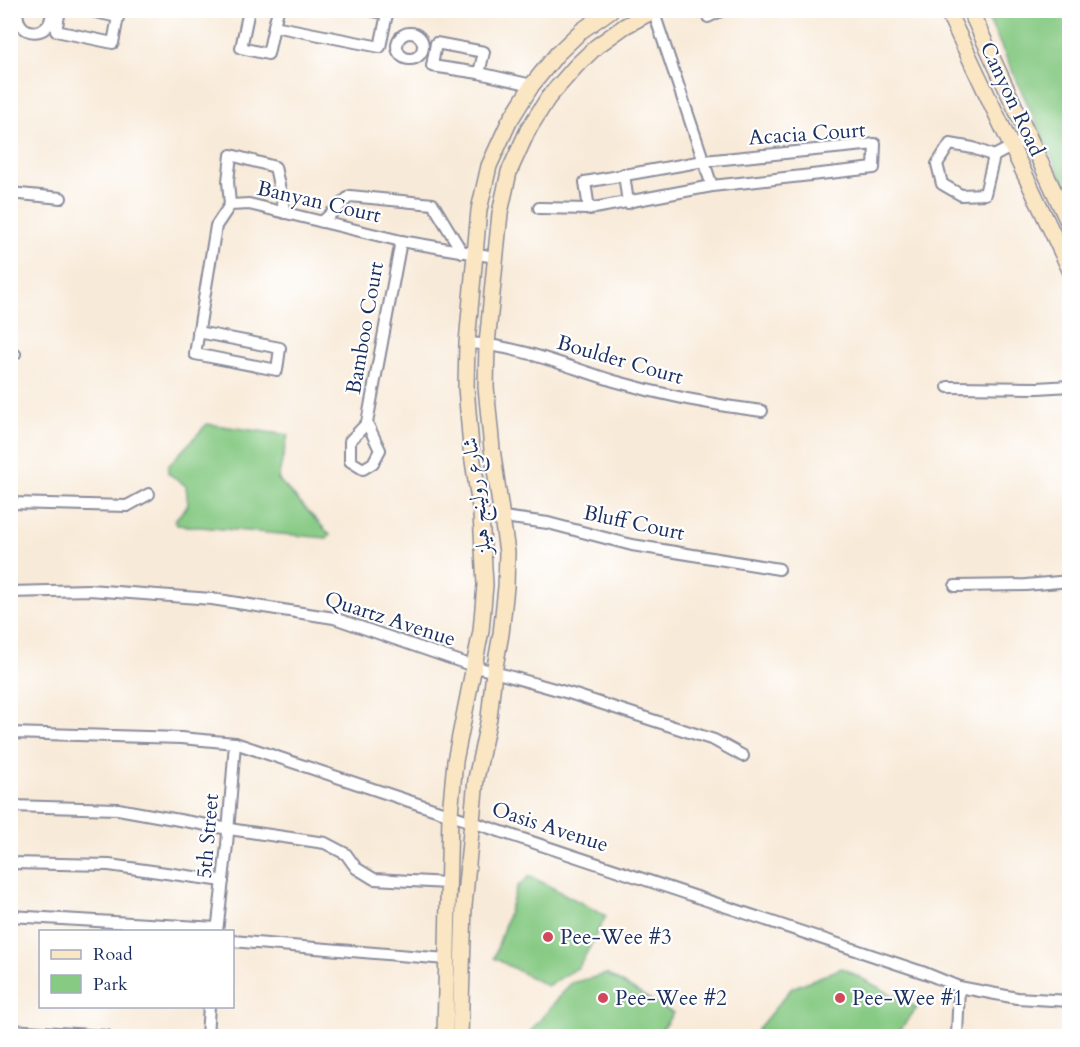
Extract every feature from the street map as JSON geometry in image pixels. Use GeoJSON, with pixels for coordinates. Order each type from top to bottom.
{"type":"FeatureCollection","features":[{"type":"Feature","properties":{"kind":"main road","name":"شارع رولينج هيلز"},"geometry":{"type":"LineString","coordinates":[[445,1036],[450,814],[455,760],[481,631],[485,585],[481,514],[471,448],[468,407],[468,253],[489,166],[509,122],[532,85],[557,54],[580,32],[611,10]]}},
{"type":"Feature","properties":{"kind":"main road","name":"Canyon Road"},"geometry":{"type":"LineString","coordinates":[[947,10],[1070,270]]}},
{"type":"Feature","properties":{"kind":"main road","name":"Canyon Road"},"geometry":{"type":"LineString","coordinates":[[970,10],[1070,226]]}},
{"type":"Feature","properties":{"kind":"main road","name":"شارع رولينج هيلز"},"geometry":{"type":"LineString","coordinates":[[460,1036],[464,906],[476,779],[489,718],[506,587],[507,552],[486,387],[487,344],[495,257],[509,172],[528,129],[548,98],[576,66],[597,46],[625,26],[654,11]]}},
{"type":"Feature","properties":{"kind":"street"},"geometry":{"type":"LineString","coordinates":[[55,15],[56,32],[113,43],[118,17],[86,10]]}},
{"type":"Feature","properties":{"kind":"street"},"geometry":{"type":"LineString","coordinates":[[249,10],[241,48],[268,54],[278,10]]}},
{"type":"Feature","properties":{"kind":"street"},"geometry":{"type":"LineString","coordinates":[[274,26],[380,47],[387,14],[369,10]]}},
{"type":"Feature","properties":{"kind":"street"},"geometry":{"type":"LineString","coordinates":[[708,16],[723,10]]}},
{"type":"Feature","properties":{"kind":"street"},"geometry":{"type":"LineString","coordinates":[[654,11],[712,186]]}},
{"type":"Feature","properties":{"kind":"street"},"geometry":{"type":"LineString","coordinates":[[15,18],[25,29],[36,32],[46,28],[55,15]]}},
{"type":"Feature","properties":{"kind":"street"},"geometry":{"type":"LineString","coordinates":[[422,49],[413,58],[404,58],[399,52],[398,41],[402,35],[411,33],[419,37],[422,49],[434,55]]}},
{"type":"Feature","properties":{"kind":"street"},"geometry":{"type":"LineString","coordinates":[[382,36],[398,41]]}},
{"type":"Feature","properties":{"kind":"street"},"geometry":{"type":"LineString","coordinates":[[478,73],[484,52],[436,43],[432,66],[532,85]]}},
{"type":"Feature","properties":{"kind":"street"},"geometry":{"type":"LineString","coordinates":[[994,156],[986,194],[961,195],[942,184],[937,164],[950,144],[974,148],[994,156],[1028,138]]}},
{"type":"Feature","properties":{"kind":"street","name":"Acacia Court"},"geometry":{"type":"LineString","coordinates":[[539,208],[589,209],[712,186],[874,168],[875,144],[704,161],[585,182],[589,209]]}},
{"type":"Feature","properties":{"kind":"street"},"geometry":{"type":"LineString","coordinates":[[230,205],[228,181],[231,155],[275,167],[285,213]]}},
{"type":"Feature","properties":{"kind":"street"},"geometry":{"type":"LineString","coordinates":[[624,174],[628,203]]}},
{"type":"Feature","properties":{"kind":"street"},"geometry":{"type":"LineString","coordinates":[[10,194],[61,198]]}},
{"type":"Feature","properties":{"kind":"street"},"geometry":{"type":"LineString","coordinates":[[322,222],[350,196],[433,204],[468,253]]}},
{"type":"Feature","properties":{"kind":"street","name":"Banyan Court"},"geometry":{"type":"LineString","coordinates":[[198,332],[280,348],[277,370],[195,354],[198,332],[216,225],[230,205],[249,204],[400,241],[495,257]]}},
{"type":"Feature","properties":{"kind":"street","name":"Bamboo Court"},"geometry":{"type":"LineString","coordinates":[[367,423],[400,241]]}},
{"type":"Feature","properties":{"kind":"street","name":"Boulder Court"},"geometry":{"type":"LineString","coordinates":[[467,343],[487,344],[548,359],[667,396],[762,411]]}},
{"type":"Feature","properties":{"kind":"street"},"geometry":{"type":"LineString","coordinates":[[948,387],[1070,386]]}},
{"type":"Feature","properties":{"kind":"street"},"geometry":{"type":"LineString","coordinates":[[10,503],[127,506],[149,494]]}},
{"type":"Feature","properties":{"kind":"street","name":"Bluff Court"},"geometry":{"type":"LineString","coordinates":[[481,514],[548,523],[632,545],[779,569]]}},
{"type":"Feature","properties":{"kind":"street"},"geometry":{"type":"LineString","coordinates":[[955,586],[1026,585],[1070,581]]}},
{"type":"Feature","properties":{"kind":"street","name":"Quartz Avenue"},"geometry":{"type":"LineString","coordinates":[[10,592],[89,590],[212,598],[334,618],[473,666],[714,740],[743,756]]}},
{"type":"Feature","properties":{"kind":"street","name":"Oasis Avenue"},"geometry":{"type":"LineString","coordinates":[[10,733],[182,738],[235,743],[914,969],[959,987],[1017,998],[1070,1001]]}},
{"type":"Feature","properties":{"kind":"street","name":"5th Street"},"geometry":{"type":"LineString","coordinates":[[217,930],[229,829],[235,743]]}},
{"type":"Feature","properties":{"kind":"street"},"geometry":{"type":"LineString","coordinates":[[10,806],[118,809],[325,843],[346,854],[356,868],[374,879],[448,883]]}},
{"type":"Feature","properties":{"kind":"street"},"geometry":{"type":"LineString","coordinates":[[10,863],[109,865],[223,881]]}},
{"type":"Feature","properties":{"kind":"street"},"geometry":{"type":"LineString","coordinates":[[10,916],[217,930]]}},
{"type":"Feature","properties":{"kind":"street"},"geometry":{"type":"LineString","coordinates":[[234,941],[446,960]]}},
{"type":"Feature","properties":{"kind":"street"},"geometry":{"type":"LineString","coordinates":[[957,1036],[959,987]]}},
{"type":"Feature","properties":{"kind":"street"},"geometry":{"type":"LineString","coordinates":[[207,1036],[208,1008]]}},
{"type":"Feature","properties":{"kind":"street"},"geometry":{"type":"LineString","coordinates":[[10,1030],[106,1036]]}},
{"type":"Feature","properties":{"kind":"green space"},"geometry":{"type":"Polygon","coordinates":[[[985,11],[1069,11],[1069,195],[985,11]]]}},
{"type":"Feature","properties":{"kind":"green space"},"geometry":{"type":"Polygon","coordinates":[[[207,424],[288,435],[278,479],[330,535],[327,538],[177,525],[175,520],[188,505],[186,486],[168,473],[168,466],[207,424]]]}},
{"type":"Feature","properties":{"kind":"green space","name":"Pee-Wee #3"},"geometry":{"type":"Polygon","coordinates":[[[530,876],[606,916],[579,967],[547,986],[494,958],[517,887],[530,876]]]}},
{"type":"Feature","properties":{"kind":"green space","name":"Pee-Wee #1"},"geometry":{"type":"Polygon","coordinates":[[[842,968],[917,1008],[895,1036],[763,1036],[756,1031],[792,988],[842,968]]]}},
{"type":"Feature","properties":{"kind":"green space","name":"Pee-Wee #2"},"geometry":{"type":"Polygon","coordinates":[[[607,974],[673,1013],[658,1036],[536,1036],[530,1032],[571,983],[607,974]]]}},
{"type":"Feature","properties":{"kind":"place","name":"Pee-Wee #3"},"geometry":{"type":"Point","coordinates":[548,937]}},
{"type":"Feature","properties":{"kind":"place","name":"Pee-Wee #2"},"geometry":{"type":"Point","coordinates":[603,998]}},
{"type":"Feature","properties":{"kind":"place","name":"Pee-Wee #1"},"geometry":{"type":"Point","coordinates":[840,998]}}]}
